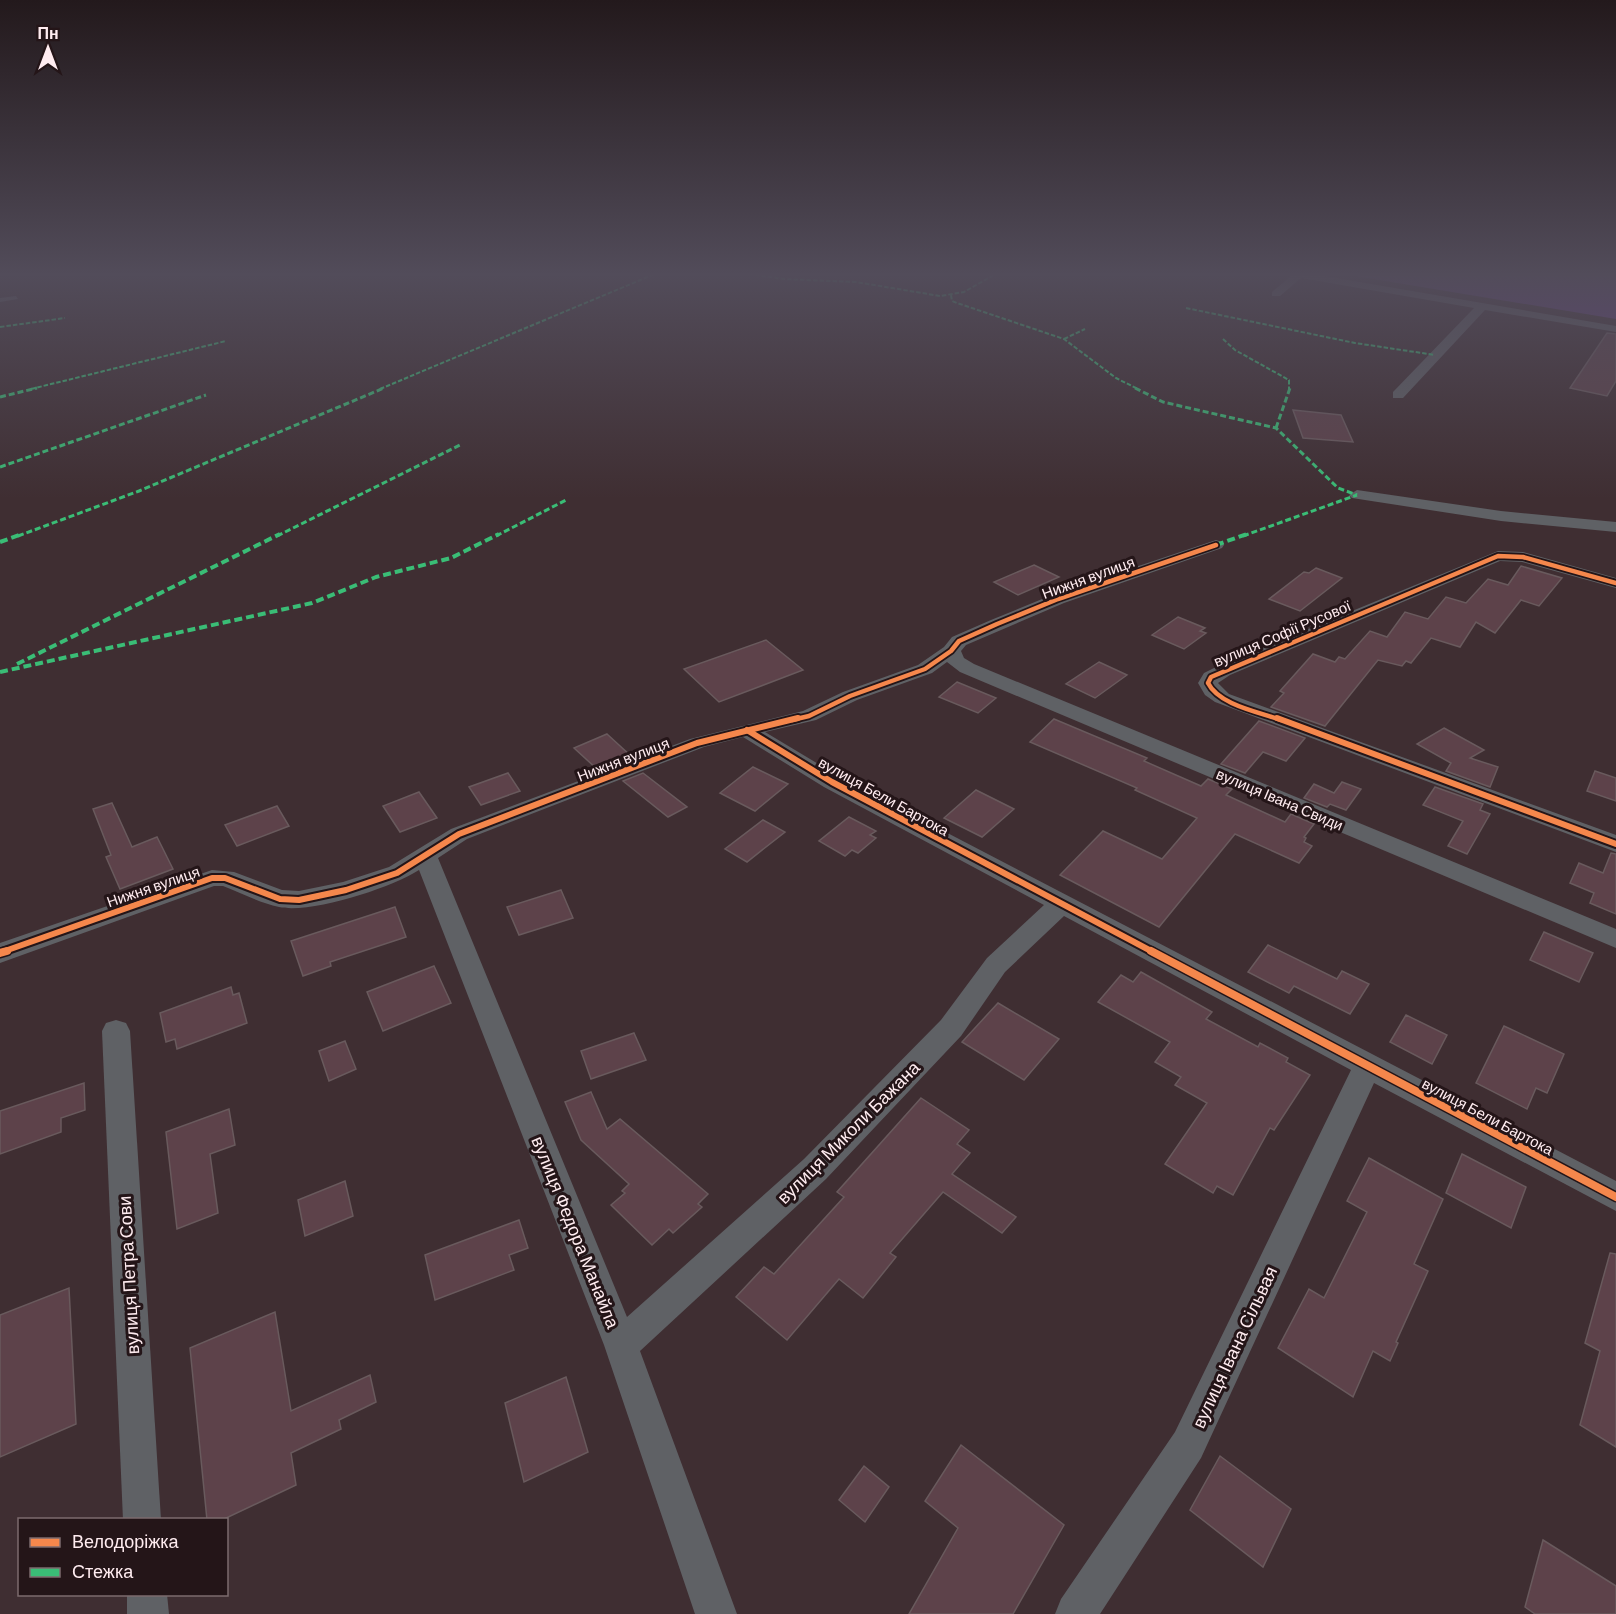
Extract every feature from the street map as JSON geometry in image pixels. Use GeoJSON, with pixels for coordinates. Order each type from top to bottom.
{"type":"FeatureCollection","features":[{"type":"Feature","properties":{"kind":"street"},"geometry":{"type":"LineString","coordinates":[[1398,394],[1442,348]]}},
{"type":"Feature","properties":{"kind":"street"},"geometry":{"type":"LineString","coordinates":[[1357,495],[1501,516],[1616,527]]}},
{"type":"Feature","properties":{"kind":"street","name":"Нижня вулиця"},"geometry":{"type":"LineString","coordinates":[[0,953],[212,878],[225,878],[280,899],[299,900],[346,890],[389,876],[459,834],[697,743],[809,716],[870,688],[925,669],[951,651],[959,641],[1058,599],[1216,545]]}},
{"type":"Feature","properties":{"kind":"street","name":"вулиця Софії Русової"},"geometry":{"type":"LineString","coordinates":[[1616,583],[1523,557],[1498,556],[1223,671],[1211,677],[1208,683],[1212,692],[1222,698],[1616,844]]}},
{"type":"Feature","properties":{"kind":"street","name":"вулиця Івана Свиди"},"geometry":{"type":"LineString","coordinates":[[951,651],[956,661],[967,668],[1616,939]]}},
{"type":"Feature","properties":{"kind":"street","name":"вулиця Бели Бартока"},"geometry":{"type":"LineString","coordinates":[[747,730],[832,782],[1060,905],[1616,1197]]}},
{"type":"Feature","properties":{"kind":"street","name":"вулиця Федора Манайла"},"geometry":{"type":"LineString","coordinates":[[425,855],[621,1345],[716,1614]]}},
{"type":"Feature","properties":{"kind":"street","name":"вулиця Миколи Бажана"},"geometry":{"type":"LineString","coordinates":[[621,1345],[815,1169],[951,1028],[996,965],[1060,905]]}},
{"type":"Feature","properties":{"kind":"street","name":"вулиця Петра Сови"},"geometry":{"type":"LineString","coordinates":[[116,1030],[142,1518]]}},
{"type":"Feature","properties":{"kind":"street","name":"вулиця Івана Сільвая"},"geometry":{"type":"LineString","coordinates":[[1076,1614],[1188,1445],[1367,1067]]}},
{"type":"Feature","properties":{"kind":"street"},"geometry":{"type":"LineString","coordinates":[[147,1596],[148,1614]]}},
{"type":"Feature","properties":{"kind":"building"},"geometry":{"type":"Polygon","coordinates":[[[1597,348],[1616,348],[1616,381],[1607,396],[1570,388],[1597,348]]]}},
{"type":"Feature","properties":{"kind":"building"},"geometry":{"type":"Polygon","coordinates":[[[1293,410],[1341,415],[1353,442],[1303,438],[1293,410]]]}},
{"type":"Feature","properties":{"kind":"building"},"geometry":{"type":"Polygon","coordinates":[[[1034,565],[1059,577],[1018,595],[994,582],[1034,565]]]}},
{"type":"Feature","properties":{"kind":"building"},"geometry":{"type":"Polygon","coordinates":[[[1521,566],[1562,578],[1539,606],[1521,600],[1495,633],[1476,622],[1460,647],[1431,638],[1411,663],[1406,661],[1402,666],[1378,660],[1325,726],[1271,707],[1284,693],[1280,691],[1313,654],[1335,662],[1339,657],[1345,659],[1370,631],[1387,637],[1405,612],[1428,619],[1446,597],[1466,603],[1488,579],[1508,585],[1521,566]]]}},
{"type":"Feature","properties":{"kind":"building"},"geometry":{"type":"Polygon","coordinates":[[[1316,568],[1342,578],[1300,611],[1269,599],[1304,572],[1309,573],[1316,568]]]}},
{"type":"Feature","properties":{"kind":"building"},"geometry":{"type":"Polygon","coordinates":[[[1178,617],[1205,628],[1200,631],[1206,633],[1184,649],[1152,635],[1178,617]]]}},
{"type":"Feature","properties":{"kind":"building"},"geometry":{"type":"Polygon","coordinates":[[[766,640],[803,670],[719,702],[684,669],[766,640]]]}},
{"type":"Feature","properties":{"kind":"building"},"geometry":{"type":"Polygon","coordinates":[[[1099,662],[1127,675],[1095,698],[1066,684],[1099,662]]]}},
{"type":"Feature","properties":{"kind":"building"},"geometry":{"type":"Polygon","coordinates":[[[957,682],[996,698],[978,713],[939,697],[957,682]]]}},
{"type":"Feature","properties":{"kind":"building"},"geometry":{"type":"Polygon","coordinates":[[[1054,719],[1147,758],[1144,761],[1201,786],[1208,779],[1232,789],[1226,795],[1285,822],[1291,814],[1314,824],[1304,837],[1306,838],[1304,842],[1312,846],[1299,863],[1235,834],[1159,927],[1060,875],[1103,831],[1162,859],[1197,818],[1135,790],[1137,788],[1030,742],[1054,719]]]}},
{"type":"Feature","properties":{"kind":"building"},"geometry":{"type":"Polygon","coordinates":[[[1259,721],[1305,738],[1286,761],[1263,752],[1245,773],[1221,764],[1259,721]]]}},
{"type":"Feature","properties":{"kind":"building"},"geometry":{"type":"Polygon","coordinates":[[[1444,728],[1484,750],[1470,758],[1498,767],[1490,787],[1446,771],[1451,763],[1417,744],[1444,728]]]}},
{"type":"Feature","properties":{"kind":"building"},"geometry":{"type":"Polygon","coordinates":[[[607,734],[631,756],[625,759],[627,760],[598,770],[574,748],[607,734]]]}},
{"type":"Feature","properties":{"kind":"building"},"geometry":{"type":"Polygon","coordinates":[[[753,767],[788,784],[755,811],[720,793],[753,767]]]}},
{"type":"Feature","properties":{"kind":"building"},"geometry":{"type":"Polygon","coordinates":[[[1595,771],[1616,778],[1616,801],[1587,791],[1595,771]]]}},
{"type":"Feature","properties":{"kind":"building"},"geometry":{"type":"Polygon","coordinates":[[[508,773],[520,791],[481,805],[469,787],[508,773]]]}},
{"type":"Feature","properties":{"kind":"building"},"geometry":{"type":"Polygon","coordinates":[[[643,773],[687,807],[668,817],[623,781],[643,773]]]}},
{"type":"Feature","properties":{"kind":"building"},"geometry":{"type":"Polygon","coordinates":[[[1342,782],[1361,789],[1346,810],[1330,804],[1327,807],[1304,798],[1314,784],[1334,793],[1342,782]]]}},
{"type":"Feature","properties":{"kind":"building"},"geometry":{"type":"Polygon","coordinates":[[[1435,787],[1483,804],[1480,810],[1490,814],[1467,854],[1448,846],[1463,821],[1423,805],[1435,787]]]}},
{"type":"Feature","properties":{"kind":"building"},"geometry":{"type":"Polygon","coordinates":[[[976,790],[1014,809],[982,837],[944,818],[976,790]]]}},
{"type":"Feature","properties":{"kind":"building"},"geometry":{"type":"Polygon","coordinates":[[[419,792],[437,818],[400,832],[383,806],[419,792]]]}},
{"type":"Feature","properties":{"kind":"building"},"geometry":{"type":"Polygon","coordinates":[[[112,803],[132,847],[157,837],[173,869],[120,889],[106,857],[111,855],[93,809],[112,803]]]}},
{"type":"Feature","properties":{"kind":"building"},"geometry":{"type":"Polygon","coordinates":[[[277,806],[289,826],[237,846],[225,825],[277,806]]]}},
{"type":"Feature","properties":{"kind":"building"},"geometry":{"type":"Polygon","coordinates":[[[849,817],[876,831],[870,835],[876,838],[858,853],[852,850],[845,856],[819,841],[849,817]]]}},
{"type":"Feature","properties":{"kind":"building"},"geometry":{"type":"Polygon","coordinates":[[[763,820],[785,832],[747,862],[725,849],[763,820]]]}},
{"type":"Feature","properties":{"kind":"building"},"geometry":{"type":"Polygon","coordinates":[[[1611,853],[1616,854],[1616,914],[1590,903],[1594,893],[1570,883],[1579,863],[1603,873],[1611,853]]]}},
{"type":"Feature","properties":{"kind":"building"},"geometry":{"type":"Polygon","coordinates":[[[561,890],[573,918],[519,935],[507,907],[561,890]]]}},
{"type":"Feature","properties":{"kind":"building"},"geometry":{"type":"Polygon","coordinates":[[[395,907],[406,937],[330,962],[331,966],[303,976],[291,941],[395,907]]]}},
{"type":"Feature","properties":{"kind":"building"},"geometry":{"type":"Polygon","coordinates":[[[1544,932],[1593,953],[1579,982],[1530,960],[1544,932]]]}},
{"type":"Feature","properties":{"kind":"building"},"geometry":{"type":"Polygon","coordinates":[[[1268,945],[1337,979],[1342,971],[1369,984],[1350,1014],[1294,986],[1289,993],[1248,972],[1268,945]]]}},
{"type":"Feature","properties":{"kind":"building"},"geometry":{"type":"Polygon","coordinates":[[[434,966],[451,1003],[383,1031],[367,992],[434,966]]]}},
{"type":"Feature","properties":{"kind":"building"},"geometry":{"type":"Polygon","coordinates":[[[1141,972],[1212,1012],[1206,1019],[1258,1047],[1260,1043],[1288,1058],[1286,1062],[1310,1075],[1274,1130],[1270,1128],[1233,1195],[1217,1186],[1213,1193],[1165,1164],[1207,1103],[1175,1085],[1181,1077],[1155,1062],[1170,1042],[1098,1002],[1121,975],[1133,982],[1141,972]]]}},
{"type":"Feature","properties":{"kind":"building"},"geometry":{"type":"Polygon","coordinates":[[[231,987],[233,995],[239,993],[247,1023],[177,1049],[175,1039],[166,1042],[160,1013],[231,987]]]}},
{"type":"Feature","properties":{"kind":"building"},"geometry":{"type":"Polygon","coordinates":[[[998,1003],[1059,1039],[1024,1080],[962,1042],[998,1003]]]}},
{"type":"Feature","properties":{"kind":"building"},"geometry":{"type":"Polygon","coordinates":[[[1406,1015],[1447,1035],[1432,1064],[1390,1042],[1406,1015]]]}},
{"type":"Feature","properties":{"kind":"building"},"geometry":{"type":"Polygon","coordinates":[[[1504,1026],[1564,1054],[1547,1093],[1536,1088],[1527,1109],[1476,1083],[1504,1026]]]}},
{"type":"Feature","properties":{"kind":"building"},"geometry":{"type":"Polygon","coordinates":[[[634,1033],[646,1060],[591,1079],[581,1051],[634,1033]]]}},
{"type":"Feature","properties":{"kind":"building"},"geometry":{"type":"Polygon","coordinates":[[[345,1041],[356,1069],[329,1081],[319,1051],[345,1041]]]}},
{"type":"Feature","properties":{"kind":"building"},"geometry":{"type":"Polygon","coordinates":[[[84,1083],[85,1110],[61,1118],[61,1132],[0,1154],[0,1111],[84,1083]]]}},
{"type":"Feature","properties":{"kind":"building"},"geometry":{"type":"Polygon","coordinates":[[[591,1092],[607,1129],[620,1119],[708,1194],[698,1204],[702,1207],[673,1233],[669,1229],[652,1245],[611,1205],[625,1193],[622,1191],[629,1184],[581,1140],[565,1102],[591,1092]]]}},
{"type":"Feature","properties":{"kind":"building"},"geometry":{"type":"Polygon","coordinates":[[[921,1098],[969,1130],[957,1144],[970,1153],[952,1174],[1016,1217],[1002,1233],[943,1192],[890,1253],[896,1257],[863,1298],[839,1279],[787,1340],[736,1297],[764,1267],[774,1274],[844,1197],[837,1192],[921,1098]]]}},
{"type":"Feature","properties":{"kind":"building"},"geometry":{"type":"Polygon","coordinates":[[[229,1109],[235,1145],[210,1154],[218,1213],[177,1229],[166,1132],[229,1109]]]}},
{"type":"Feature","properties":{"kind":"building"},"geometry":{"type":"Polygon","coordinates":[[[1462,1154],[1526,1187],[1511,1228],[1446,1193],[1462,1154]]]}},
{"type":"Feature","properties":{"kind":"building"},"geometry":{"type":"Polygon","coordinates":[[[1369,1158],[1443,1199],[1414,1264],[1428,1271],[1396,1342],[1398,1343],[1390,1361],[1373,1351],[1353,1397],[1278,1348],[1309,1289],[1324,1298],[1367,1212],[1347,1201],[1369,1158]]]}},
{"type":"Feature","properties":{"kind":"building"},"geometry":{"type":"Polygon","coordinates":[[[345,1181],[353,1216],[305,1236],[298,1200],[345,1181]]]}},
{"type":"Feature","properties":{"kind":"building"},"geometry":{"type":"Polygon","coordinates":[[[519,1220],[528,1248],[509,1255],[514,1270],[435,1300],[425,1255],[519,1220]]]}},
{"type":"Feature","properties":{"kind":"building"},"geometry":{"type":"Polygon","coordinates":[[[1610,1253],[1616,1254],[1616,1447],[1580,1425],[1600,1351],[1585,1343],[1610,1253]]]}},
{"type":"Feature","properties":{"kind":"building"},"geometry":{"type":"Polygon","coordinates":[[[69,1288],[76,1424],[0,1457],[0,1315],[69,1288]]]}},
{"type":"Feature","properties":{"kind":"building"},"geometry":{"type":"Polygon","coordinates":[[[275,1312],[291,1411],[370,1375],[376,1402],[339,1420],[341,1429],[291,1453],[296,1485],[226,1518],[207,1518],[190,1348],[275,1312]]]}},
{"type":"Feature","properties":{"kind":"building"},"geometry":{"type":"Polygon","coordinates":[[[566,1377],[588,1452],[524,1482],[505,1403],[566,1377]]]}},
{"type":"Feature","properties":{"kind":"building"},"geometry":{"type":"Polygon","coordinates":[[[961,1445],[1064,1525],[1013,1614],[909,1614],[958,1528],[925,1501],[961,1445]]]}},
{"type":"Feature","properties":{"kind":"building"},"geometry":{"type":"Polygon","coordinates":[[[1220,1456],[1291,1509],[1263,1567],[1190,1510],[1220,1456]]]}},
{"type":"Feature","properties":{"kind":"building"},"geometry":{"type":"Polygon","coordinates":[[[864,1466],[889,1487],[865,1522],[839,1500],[864,1466]]]}},
{"type":"Feature","properties":{"kind":"building"},"geometry":{"type":"Polygon","coordinates":[[[1543,1540],[1616,1586],[1616,1614],[1535,1614],[1525,1607],[1543,1540]]]}},
{"type":"Feature","properties":{"kind":"marked path"},"geometry":{"type":"LineString","coordinates":[[0,397],[196,348]]}},
{"type":"Feature","properties":{"kind":"marked path"},"geometry":{"type":"LineString","coordinates":[[0,542],[139,491],[478,348]]}},
{"type":"Feature","properties":{"kind":"marked path"},"geometry":{"type":"LineString","coordinates":[[1076,348],[1116,378],[1163,402],[1276,428],[1338,488],[1357,495]]}},
{"type":"Feature","properties":{"kind":"marked path"},"geometry":{"type":"LineString","coordinates":[[1233,348],[1289,380],[1291,384],[1276,428]]}},
{"type":"Feature","properties":{"kind":"marked path"},"geometry":{"type":"LineString","coordinates":[[1390,348],[1435,355]]}},
{"type":"Feature","properties":{"kind":"marked path"},"geometry":{"type":"LineString","coordinates":[[0,467],[206,395]]}},
{"type":"Feature","properties":{"kind":"marked path"},"geometry":{"type":"LineString","coordinates":[[17,664],[460,445]]}},
{"type":"Feature","properties":{"kind":"marked path"},"geometry":{"type":"LineString","coordinates":[[1216,545],[1357,495]]}},
{"type":"Feature","properties":{"kind":"marked path"},"geometry":{"type":"LineString","coordinates":[[0,672],[312,603],[376,577],[451,558],[568,499]]}},
{"type":"Feature","properties":{"kind":"cycle path"},"geometry":{"type":"LineString","coordinates":[[0,953],[212,878],[225,878],[280,899],[299,900],[346,890],[397,873],[459,834],[697,743],[726,734],[809,716],[850,696],[925,669],[951,651],[959,641],[997,624],[1058,599],[1216,545]]}},
{"type":"Feature","properties":{"kind":"cycle path"},"geometry":{"type":"LineString","coordinates":[[1616,583],[1523,557],[1498,556],[1223,671],[1211,677],[1208,683],[1212,691],[1222,698],[1616,844]]}},
{"type":"Feature","properties":{"kind":"cycle path"},"geometry":{"type":"LineString","coordinates":[[747,730],[832,782],[1616,1197]]}}]}
